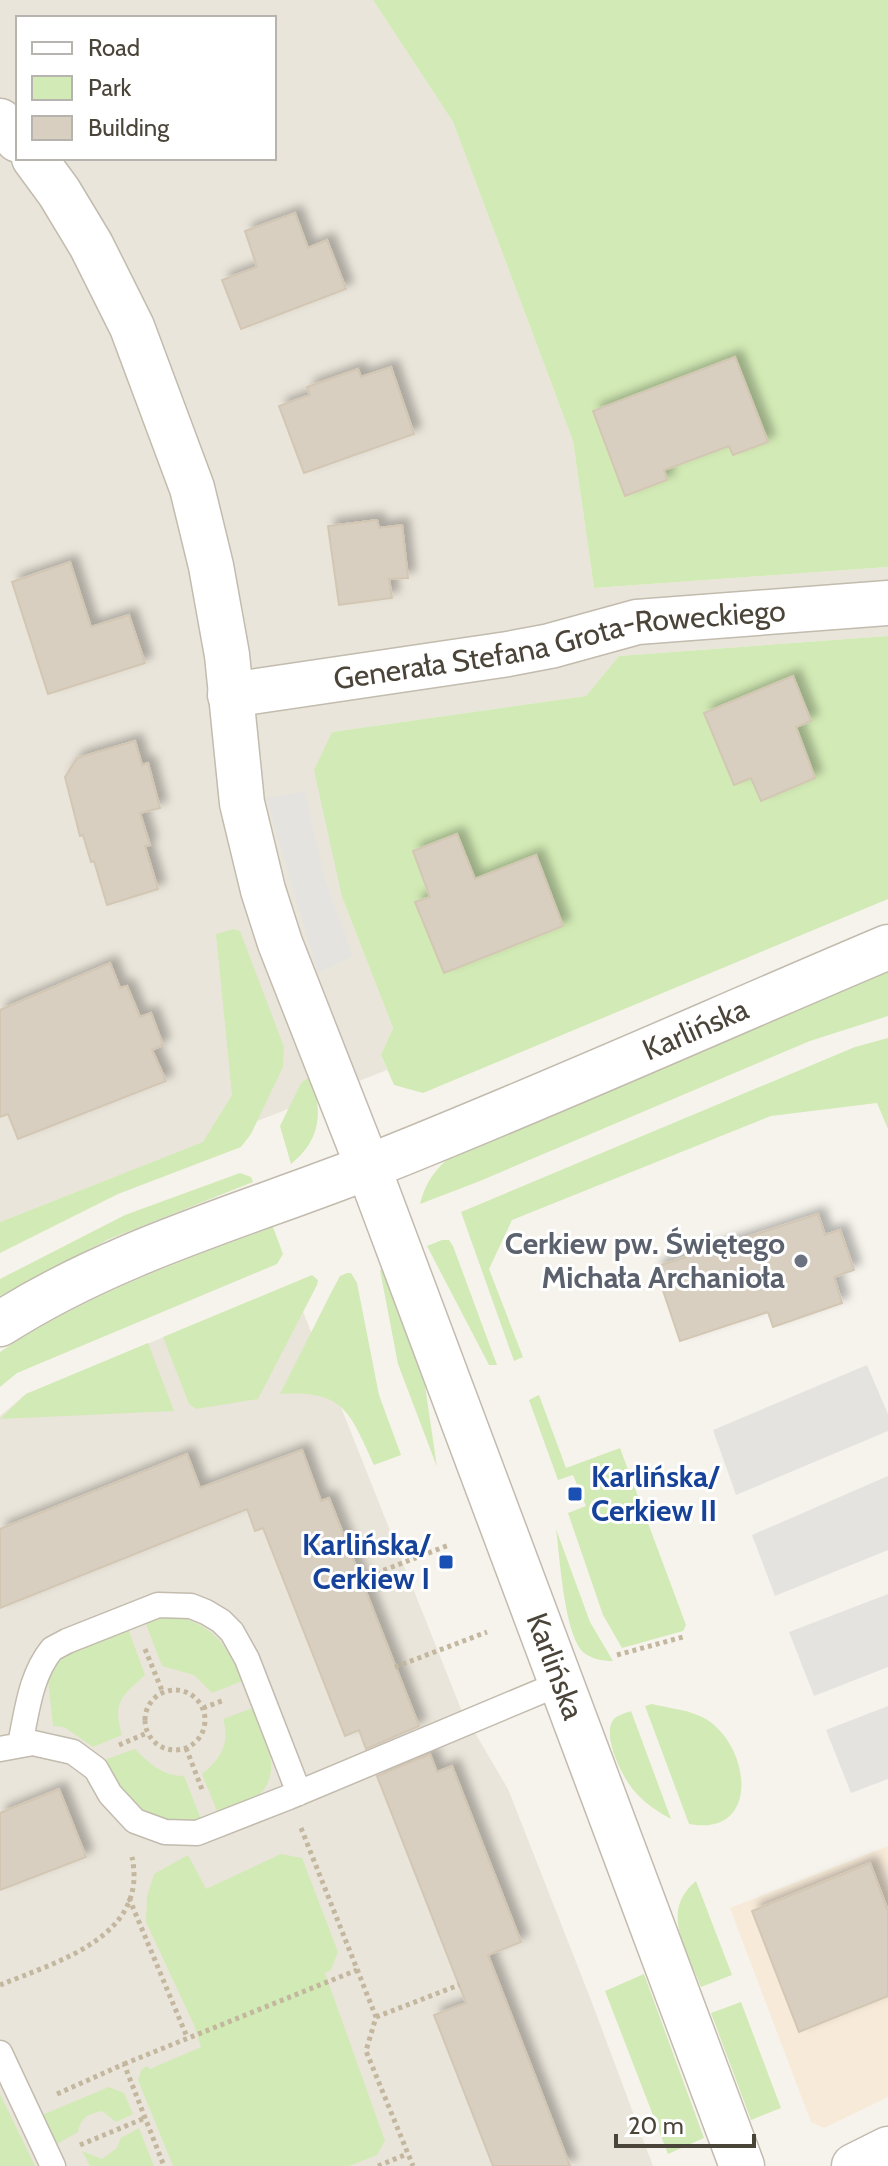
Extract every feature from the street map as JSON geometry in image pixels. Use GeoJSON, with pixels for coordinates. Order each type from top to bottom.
{"type":"FeatureCollection","features":[{"type":"Feature","properties":{"kind":"street"},"geometry":{"type":"LineString","coordinates":[[0,121],[16,138]]}},
{"type":"Feature","properties":{"kind":"street"},"geometry":{"type":"LineString","coordinates":[[35,160],[91,245],[132,327],[192,488],[214,579],[227,655],[242,803],[263,890],[280,943],[368,1167]]}},
{"type":"Feature","properties":{"kind":"street","name":"Generała Stefana Grota-Roweckiego"},"geometry":{"type":"LineString","coordinates":[[230,695],[508,654],[637,622],[888,603]]}},
{"type":"Feature","properties":{"kind":"street","name":"Karlińska"},"geometry":{"type":"LineString","coordinates":[[0,1324],[57,1290],[119,1259],[368,1167],[888,947]]}},
{"type":"Feature","properties":{"kind":"street","name":"Karlińska"},"geometry":{"type":"LineString","coordinates":[[368,1167],[742,2166]]}},
{"type":"Feature","properties":{"kind":"street"},"geometry":{"type":"LineString","coordinates":[[854,2166],[888,2149]]}},
{"type":"Feature","properties":{"kind":"lane"},"geometry":{"type":"LineString","coordinates":[[294,1795],[247,1659],[232,1632],[221,1621],[191,1606],[158,1605],[52,1649],[41,1662],[10,1746],[49,1745],[73,1752],[96,1769],[110,1794],[135,1821],[150,1828],[181,1834],[197,1833],[218,1827],[561,1683]]}},
{"type":"Feature","properties":{"kind":"lane"},"geometry":{"type":"LineString","coordinates":[[0,2053],[51,2162]]}},
{"type":"Feature","properties":{"kind":"path"},"geometry":{"type":"LineString","coordinates":[[361,1579],[449,1545]]}},
{"type":"Feature","properties":{"kind":"path"},"geometry":{"type":"LineString","coordinates":[[131,1614],[163,1693]]}},
{"type":"Feature","properties":{"kind":"path"},"geometry":{"type":"LineString","coordinates":[[395,1667],[487,1632]]}},
{"type":"Feature","properties":{"kind":"path"},"geometry":{"type":"LineString","coordinates":[[617,1655],[683,1637]]}},
{"type":"Feature","properties":{"kind":"path"},"geometry":{"type":"LineString","coordinates":[[182,1690],[193,1695],[202,1705],[206,1721],[201,1737],[186,1748],[173,1751],[158,1745],[147,1733],[144,1717],[148,1704],[163,1693],[182,1690]]}},
{"type":"Feature","properties":{"kind":"path"},"geometry":{"type":"LineString","coordinates":[[186,1748],[218,1827]]}},
{"type":"Feature","properties":{"kind":"path"},"geometry":{"type":"LineString","coordinates":[[0,1985],[90,1946],[119,1919],[129,1898],[134,1866],[110,1794]]}},
{"type":"Feature","properties":{"kind":"path"},"geometry":{"type":"LineString","coordinates":[[294,1795],[376,2017],[366,2051],[413,2166]]}},
{"type":"Feature","properties":{"kind":"path"},"geometry":{"type":"LineString","coordinates":[[129,1898],[187,2037]]}},
{"type":"Feature","properties":{"kind":"path"},"geometry":{"type":"LineString","coordinates":[[26,2109],[187,2037],[357,1970]]}},
{"type":"Feature","properties":{"kind":"path"},"geometry":{"type":"LineString","coordinates":[[376,2017],[459,1985]]}},
{"type":"Feature","properties":{"kind":"path"},"geometry":{"type":"LineString","coordinates":[[124,2064],[164,2166]]}},
{"type":"Feature","properties":{"kind":"path"},"geometry":{"type":"LineString","coordinates":[[51,2162],[145,2118]]}},
{"type":"Feature","properties":{"kind":"path"},"geometry":{"type":"LineString","coordinates":[[378,2166],[407,2154]]}},
{"type":"Feature","properties":{"kind":"shaded area"},"geometry":{"type":"Polygon","coordinates":[[[0,0],[373,0],[453,122],[510,273],[573,441],[594,588],[888,567],[888,636],[619,656],[586,696],[332,732],[342,897],[393,1028],[381,1055],[387,1070],[0,1222],[0,0]]]}},
{"type":"Feature","properties":{"kind":"shaded area"},"geometry":{"type":"Polygon","coordinates":[[[305,791],[324,876],[353,956],[318,973],[266,798],[305,791]]]}},
{"type":"Feature","properties":{"kind":"shaded area"},"geometry":{"type":"Polygon","coordinates":[[[292,1284],[461,1709],[508,1789],[653,2166],[0,2166],[0,1416],[26,1394],[292,1284]]]}},
{"type":"Feature","properties":{"kind":"shaded area"},"geometry":{"type":"Polygon","coordinates":[[[867,1365],[888,1414],[888,1431],[736,1495],[713,1430],[867,1365]]]}},
{"type":"Feature","properties":{"kind":"shaded area"},"geometry":{"type":"Polygon","coordinates":[[[888,1476],[888,1550],[775,1596],[752,1535],[888,1476]]]}},
{"type":"Feature","properties":{"kind":"shaded area"},"geometry":{"type":"Polygon","coordinates":[[[888,1594],[888,1667],[814,1696],[789,1632],[888,1594]]]}},
{"type":"Feature","properties":{"kind":"shaded area"},"geometry":{"type":"Polygon","coordinates":[[[888,1706],[888,1779],[851,1793],[826,1730],[888,1706]]]}},
{"type":"Feature","properties":{"kind":"shaded area"},"geometry":{"type":"Polygon","coordinates":[[[888,1846],[888,2097],[824,2128],[811,2122],[730,1908],[888,1846]]]}},
{"type":"Feature","properties":{"kind":"green space"},"geometry":{"type":"Polygon","coordinates":[[[373,0],[888,0],[888,567],[594,588],[573,441],[510,273],[453,122],[373,0]]]}},
{"type":"Feature","properties":{"kind":"green space"},"geometry":{"type":"Polygon","coordinates":[[[888,636],[888,899],[423,1093],[394,1085],[381,1055],[393,1028],[342,897],[314,770],[332,732],[586,696],[619,656],[888,636]]]}},
{"type":"Feature","properties":{"kind":"green space"},"geometry":{"type":"Polygon","coordinates":[[[234,929],[240,931],[284,1047],[283,1067],[251,1134],[241,1147],[118,1194],[0,1253],[0,1222],[203,1142],[232,1095],[216,934],[234,929]]]}},
{"type":"Feature","properties":{"kind":"green space"},"geometry":{"type":"Polygon","coordinates":[[[888,971],[888,1016],[810,1041],[420,1204],[433,1176],[455,1153],[888,971]]]}},
{"type":"Feature","properties":{"kind":"green space"},"geometry":{"type":"Polygon","coordinates":[[[888,1038],[888,1129],[877,1103],[771,1116],[512,1220],[489,1269],[523,1357],[514,1361],[461,1212],[855,1047],[888,1038]]]}},
{"type":"Feature","properties":{"kind":"green space"},"geometry":{"type":"Polygon","coordinates":[[[310,1076],[317,1101],[317,1123],[309,1144],[291,1164],[280,1126],[301,1083],[310,1076]]]}},
{"type":"Feature","properties":{"kind":"green space"},"geometry":{"type":"Polygon","coordinates":[[[240,1173],[251,1177],[253,1182],[107,1240],[0,1296],[0,1279],[125,1215],[240,1173]]]}},
{"type":"Feature","properties":{"kind":"green space"},"geometry":{"type":"Polygon","coordinates":[[[273,1227],[283,1254],[277,1264],[17,1373],[0,1387],[0,1352],[32,1332],[132,1281],[273,1227]]]}},
{"type":"Feature","properties":{"kind":"green space"},"geometry":{"type":"Polygon","coordinates":[[[449,1240],[453,1246],[497,1365],[489,1365],[427,1246],[449,1240]]]}},
{"type":"Feature","properties":{"kind":"green space"},"geometry":{"type":"Polygon","coordinates":[[[383,1269],[424,1379],[437,1467],[398,1364],[380,1270],[383,1269]]]}},
{"type":"Feature","properties":{"kind":"green space"},"geometry":{"type":"Polygon","coordinates":[[[351,1273],[357,1283],[379,1395],[401,1455],[374,1465],[358,1431],[342,1408],[319,1396],[280,1394],[340,1276],[351,1273]]]}},
{"type":"Feature","properties":{"kind":"green space"},"geometry":{"type":"Polygon","coordinates":[[[312,1275],[318,1280],[317,1285],[258,1399],[196,1409],[189,1404],[163,1337],[312,1275]]]}},
{"type":"Feature","properties":{"kind":"green space"},"geometry":{"type":"Polygon","coordinates":[[[148,1343],[174,1411],[0,1419],[26,1394],[148,1343]]]}},
{"type":"Feature","properties":{"kind":"green space"},"geometry":{"type":"Polygon","coordinates":[[[539,1395],[566,1468],[620,1448],[686,1625],[683,1631],[622,1648],[603,1615],[568,1513],[586,1506],[573,1475],[558,1480],[529,1400],[539,1395]]]}},
{"type":"Feature","properties":{"kind":"green space"},"geometry":{"type":"Polygon","coordinates":[[[556,1529],[590,1622],[613,1661],[590,1656],[583,1652],[577,1642],[564,1594],[556,1529]]]}},
{"type":"Feature","properties":{"kind":"green space"},"geometry":{"type":"Polygon","coordinates":[[[173,1615],[199,1624],[217,1638],[231,1656],[242,1681],[212,1693],[194,1675],[162,1666],[144,1619],[173,1615]]]}},
{"type":"Feature","properties":{"kind":"green space"},"geometry":{"type":"Polygon","coordinates":[[[127,1626],[145,1675],[121,1700],[118,1715],[122,1735],[93,1747],[64,1727],[53,1726],[48,1679],[55,1661],[127,1626]]]}},
{"type":"Feature","properties":{"kind":"green space"},"geometry":{"type":"Polygon","coordinates":[[[652,1704],[700,1716],[721,1732],[739,1768],[741,1787],[738,1804],[728,1817],[712,1824],[689,1824],[645,1706],[652,1704]]]}},
{"type":"Feature","properties":{"kind":"green space"},"geometry":{"type":"Polygon","coordinates":[[[253,1708],[270,1756],[269,1780],[253,1799],[219,1816],[202,1774],[214,1763],[225,1743],[223,1719],[253,1708]]]}},
{"type":"Feature","properties":{"kind":"green space"},"geometry":{"type":"Polygon","coordinates":[[[631,1711],[671,1819],[652,1808],[636,1793],[615,1757],[610,1726],[614,1719],[631,1711]]]}},
{"type":"Feature","properties":{"kind":"green space"},"geometry":{"type":"Polygon","coordinates":[[[135,1749],[157,1768],[184,1776],[201,1819],[169,1820],[130,1799],[104,1760],[135,1749]]]}},
{"type":"Feature","properties":{"kind":"green space"},"geometry":{"type":"Polygon","coordinates":[[[281,1854],[302,1858],[338,1952],[331,1970],[325,1973],[385,2141],[377,2155],[349,2166],[173,2166],[138,2080],[142,2069],[147,2066],[150,2069],[201,2047],[194,2025],[146,1922],[147,1897],[154,1874],[188,1855],[206,1889],[281,1854]]]}},
{"type":"Feature","properties":{"kind":"green space"},"geometry":{"type":"Polygon","coordinates":[[[696,1881],[732,1975],[701,1987],[679,1932],[678,1918],[679,1905],[696,1881]]]}},
{"type":"Feature","properties":{"kind":"green space"},"geometry":{"type":"Polygon","coordinates":[[[644,1974],[704,2138],[668,2154],[605,1991],[644,1974]]]}},
{"type":"Feature","properties":{"kind":"green space"},"geometry":{"type":"Polygon","coordinates":[[[741,2002],[781,2108],[751,2120],[711,2013],[741,2002]]]}},
{"type":"Feature","properties":{"kind":"green space"},"geometry":{"type":"Polygon","coordinates":[[[109,2087],[124,2093],[133,2114],[116,2122],[102,2111],[93,2113],[83,2120],[78,2132],[57,2144],[42,2115],[109,2087]]]}},
{"type":"Feature","properties":{"kind":"green space"},"geometry":{"type":"Polygon","coordinates":[[[0,2094],[35,2166],[0,2166],[0,2094]]]}},
{"type":"Feature","properties":{"kind":"green space"},"geometry":{"type":"Polygon","coordinates":[[[139,2128],[154,2166],[90,2166],[82,2151],[102,2159],[117,2148],[121,2138],[139,2128]]]}},
{"type":"Feature","properties":{"kind":"building"},"geometry":{"type":"Polygon","coordinates":[[[295,213],[308,248],[327,240],[346,289],[241,329],[222,280],[257,267],[245,231],[295,213]]]}},
{"type":"Feature","properties":{"kind":"building"},"geometry":{"type":"Polygon","coordinates":[[[735,357],[768,442],[733,455],[729,446],[664,470],[667,480],[625,496],[593,411],[735,357]]]}},
{"type":"Feature","properties":{"kind":"building"},"geometry":{"type":"Polygon","coordinates":[[[391,367],[414,434],[304,473],[279,406],[310,395],[307,387],[358,369],[361,377],[391,367]]]}},
{"type":"Feature","properties":{"kind":"building"},"geometry":{"type":"Polygon","coordinates":[[[377,520],[379,528],[402,525],[408,578],[389,579],[392,598],[339,605],[328,526],[377,520]]]}},
{"type":"Feature","properties":{"kind":"building"},"geometry":{"type":"Polygon","coordinates":[[[70,562],[91,627],[129,615],[145,663],[48,694],[12,582],[70,562]]]}},
{"type":"Feature","properties":{"kind":"building"},"geometry":{"type":"Polygon","coordinates":[[[793,676],[811,721],[796,727],[815,778],[761,801],[751,778],[734,785],[704,713],[793,676]]]}},
{"type":"Feature","properties":{"kind":"building"},"geometry":{"type":"Polygon","coordinates":[[[135,741],[142,765],[148,763],[160,808],[140,813],[150,845],[145,846],[158,889],[107,905],[94,861],[91,862],[83,835],[80,836],[65,777],[77,758],[135,741]]]}},
{"type":"Feature","properties":{"kind":"building"},"geometry":{"type":"Polygon","coordinates":[[[457,834],[475,879],[536,855],[563,926],[444,973],[415,902],[430,897],[413,851],[457,834]]]}},
{"type":"Feature","properties":{"kind":"building"},"geometry":{"type":"Polygon","coordinates":[[[110,963],[120,988],[127,986],[140,1017],[151,1013],[163,1045],[152,1050],[166,1081],[18,1139],[8,1114],[0,1117],[0,1010],[110,963]]]}},
{"type":"Feature","properties":{"kind":"building"},"geometry":{"type":"Polygon","coordinates":[[[818,1214],[825,1235],[840,1230],[854,1270],[834,1277],[842,1303],[773,1327],[768,1312],[680,1341],[655,1267],[818,1214]]]}},
{"type":"Feature","properties":{"kind":"building"},"geometry":{"type":"Polygon","coordinates":[[[302,1450],[321,1501],[329,1498],[419,1726],[366,1749],[359,1730],[345,1736],[263,1528],[255,1531],[247,1509],[0,1608],[0,1529],[187,1454],[200,1488],[302,1450]]]}},
{"type":"Feature","properties":{"kind":"building"},"geometry":{"type":"Polygon","coordinates":[[[430,1754],[437,1772],[452,1766],[521,1942],[488,1955],[570,2166],[493,2166],[434,2015],[466,2003],[377,1776],[430,1754]]]}},
{"type":"Feature","properties":{"kind":"building"},"geometry":{"type":"Polygon","coordinates":[[[59,1789],[86,1857],[0,1890],[0,1813],[59,1789]]]}},
{"type":"Feature","properties":{"kind":"building"},"geometry":{"type":"Polygon","coordinates":[[[870,1863],[888,1911],[888,1996],[799,2032],[752,1911],[870,1863]]]}},
{"type":"Feature","properties":{"kind":"place","name":"Cerkiew pw. Świętego Michała Archanioła"},"geometry":{"type":"Point","coordinates":[801,1261]}},
{"type":"Feature","properties":{"kind":"place","name":"Karlińska/ Cerkiew II"},"geometry":{"type":"Point","coordinates":[575,1494]}},
{"type":"Feature","properties":{"kind":"place","name":"Karlińska/ Cerkiew I"},"geometry":{"type":"Point","coordinates":[446,1562]}}]}
